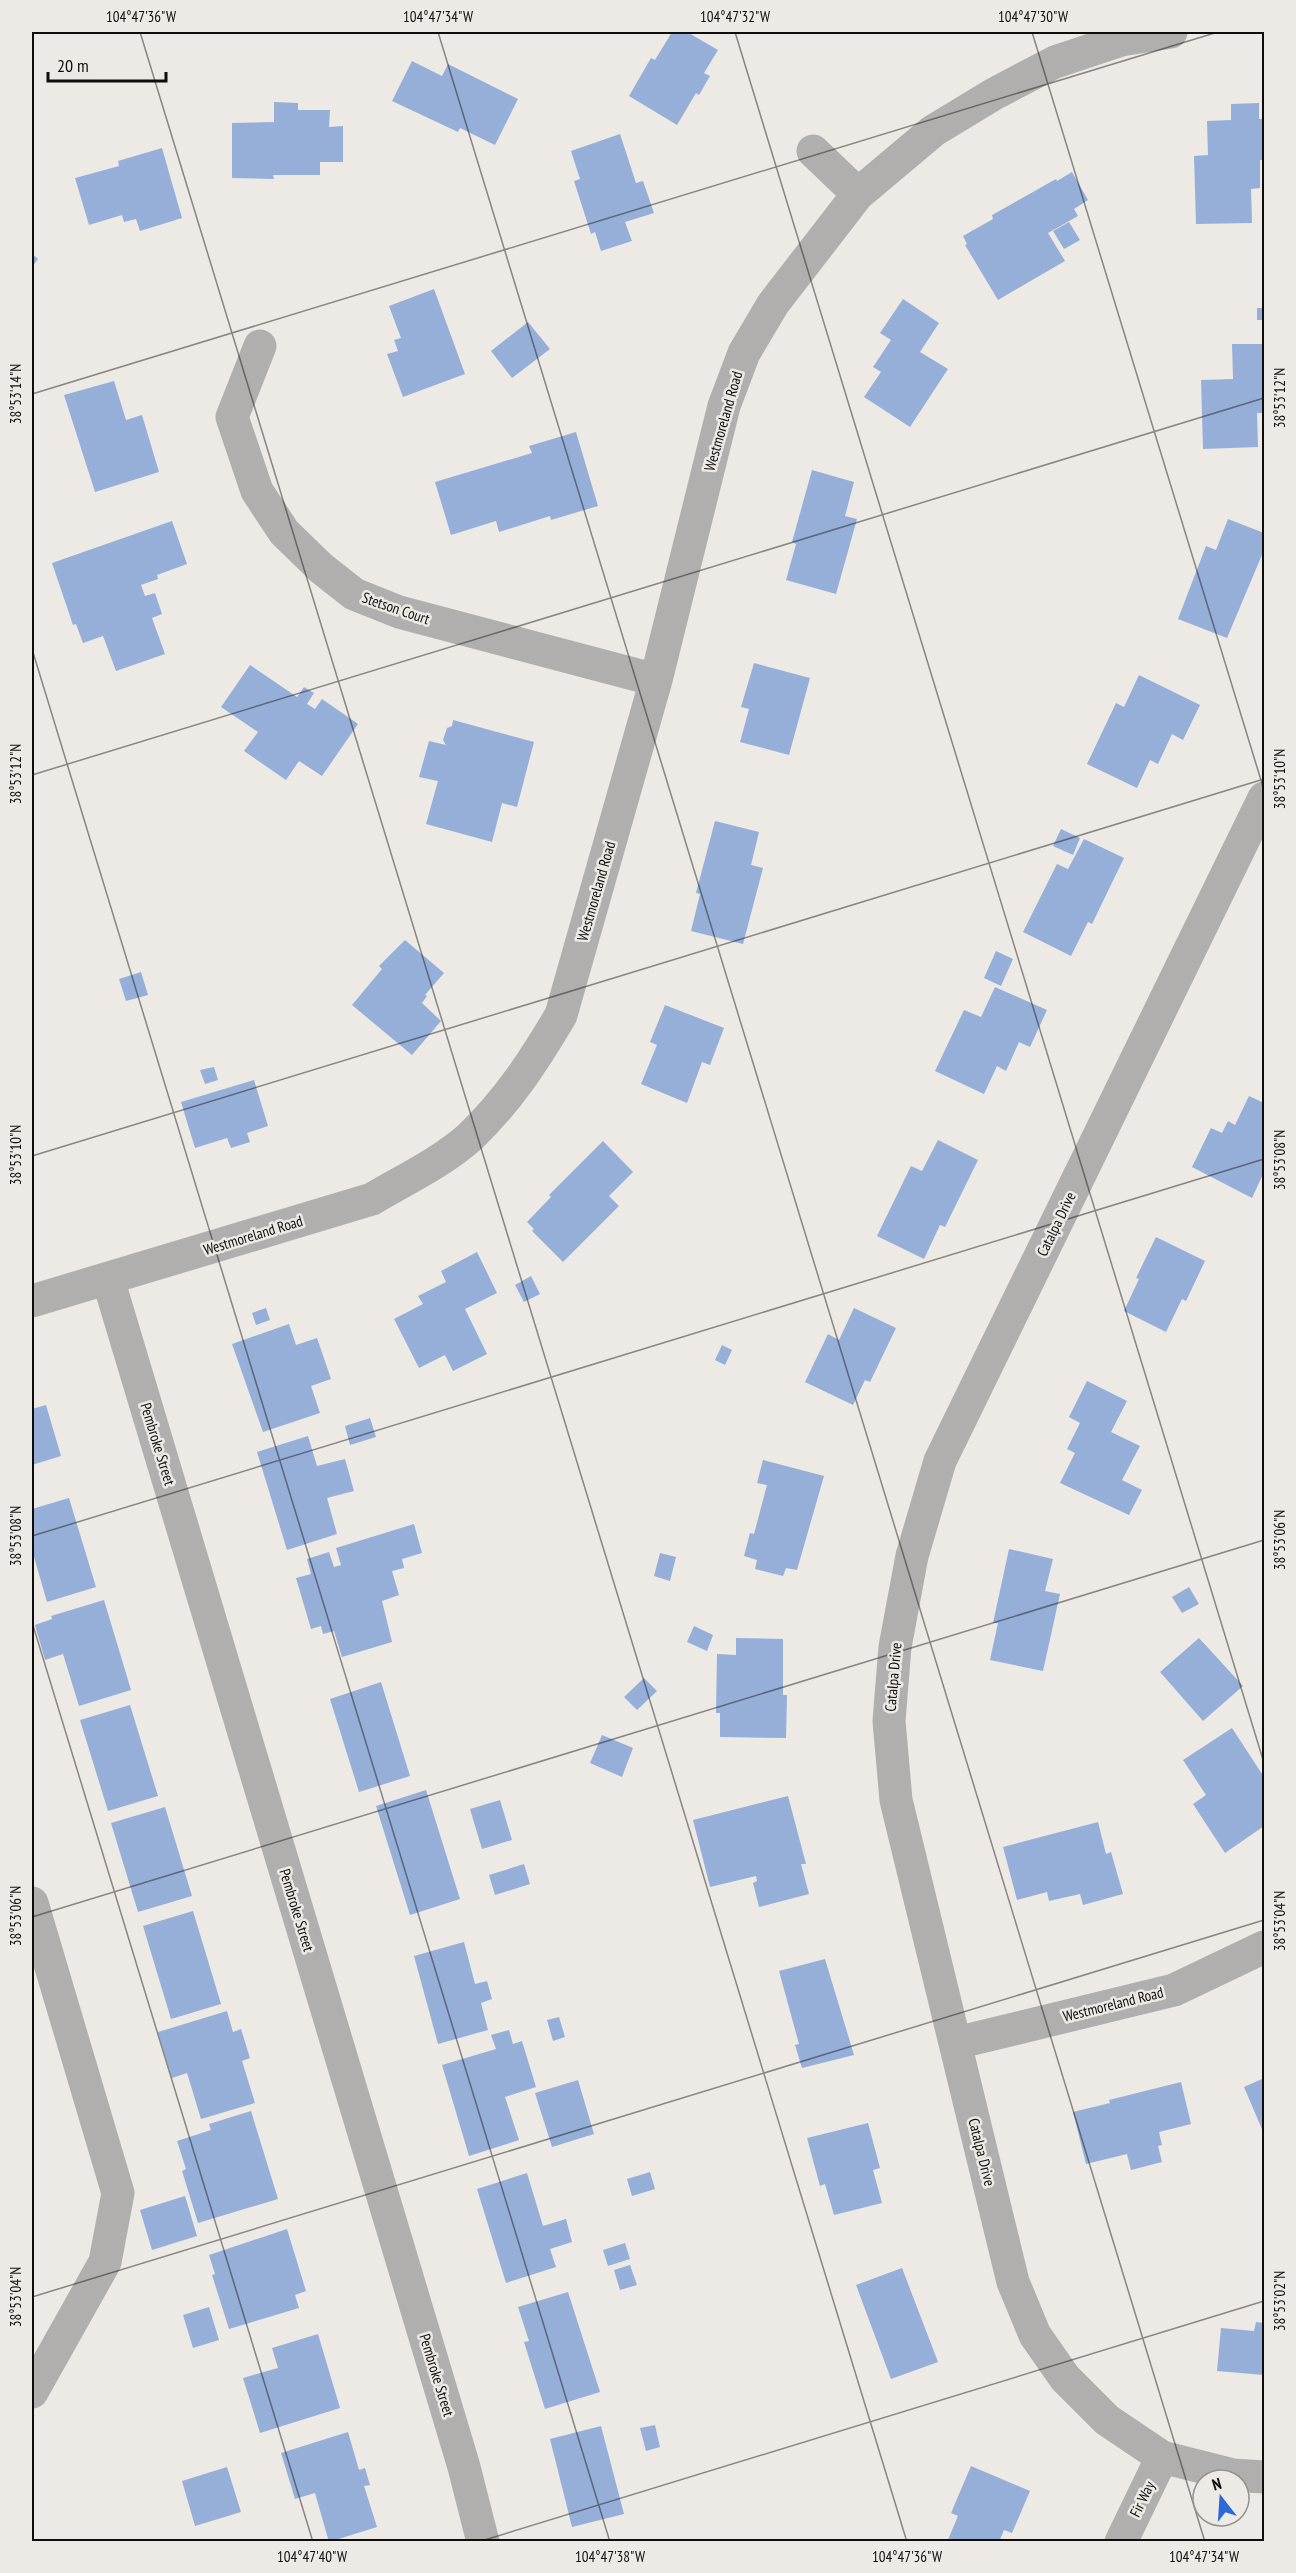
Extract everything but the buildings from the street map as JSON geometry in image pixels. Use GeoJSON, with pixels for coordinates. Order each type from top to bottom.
{"type":"FeatureCollection","features":[{"type":"Feature","properties":{"kind":"street","name":"Westmoreland Road"},"geometry":{"type":"LineString","coordinates":[[32,1301],[372,1199],[422,1170],[468,1138],[504,1100],[536,1058],[561,1015],[656,680],[724,406],[744,354],[773,304],[858,194],[933,131],[994,94],[1055,62],[1121,40],[1171,32]]}},
{"type":"Feature","properties":{"kind":"street"},"geometry":{"type":"LineString","coordinates":[[813,151],[858,194]]}},
{"type":"Feature","properties":{"kind":"street","name":"Stetson Court"},"geometry":{"type":"LineString","coordinates":[[260,346],[232,417],[256,491],[284,532],[321,568],[354,594],[399,612],[656,680]]}},
{"type":"Feature","properties":{"kind":"street","name":"Catalpa Drive"},"geometry":{"type":"LineString","coordinates":[[1264,798],[940,1461],[912,1556],[895,1647],[890,1732],[896,1800],[1013,2283],[1035,2335],[1065,2378],[1107,2420],[1162,2457],[1233,2475],[1264,2477]]}},
{"type":"Feature","properties":{"kind":"street","name":"Pembroke Street"},"geometry":{"type":"LineString","coordinates":[[108,1279],[457,2445],[483,2541]]}},
{"type":"Feature","properties":{"kind":"street"},"geometry":{"type":"LineString","coordinates":[[32,1903],[118,2193],[105,2262],[32,2392]]}},
{"type":"Feature","properties":{"kind":"street","name":"Westmoreland Road"},"geometry":{"type":"LineString","coordinates":[[956,2043],[1174,1990],[1264,1947]]}},
{"type":"Feature","properties":{"kind":"street","name":"Fir Way"},"geometry":{"type":"LineString","coordinates":[[1121,2541],[1162,2457]]}}]}
